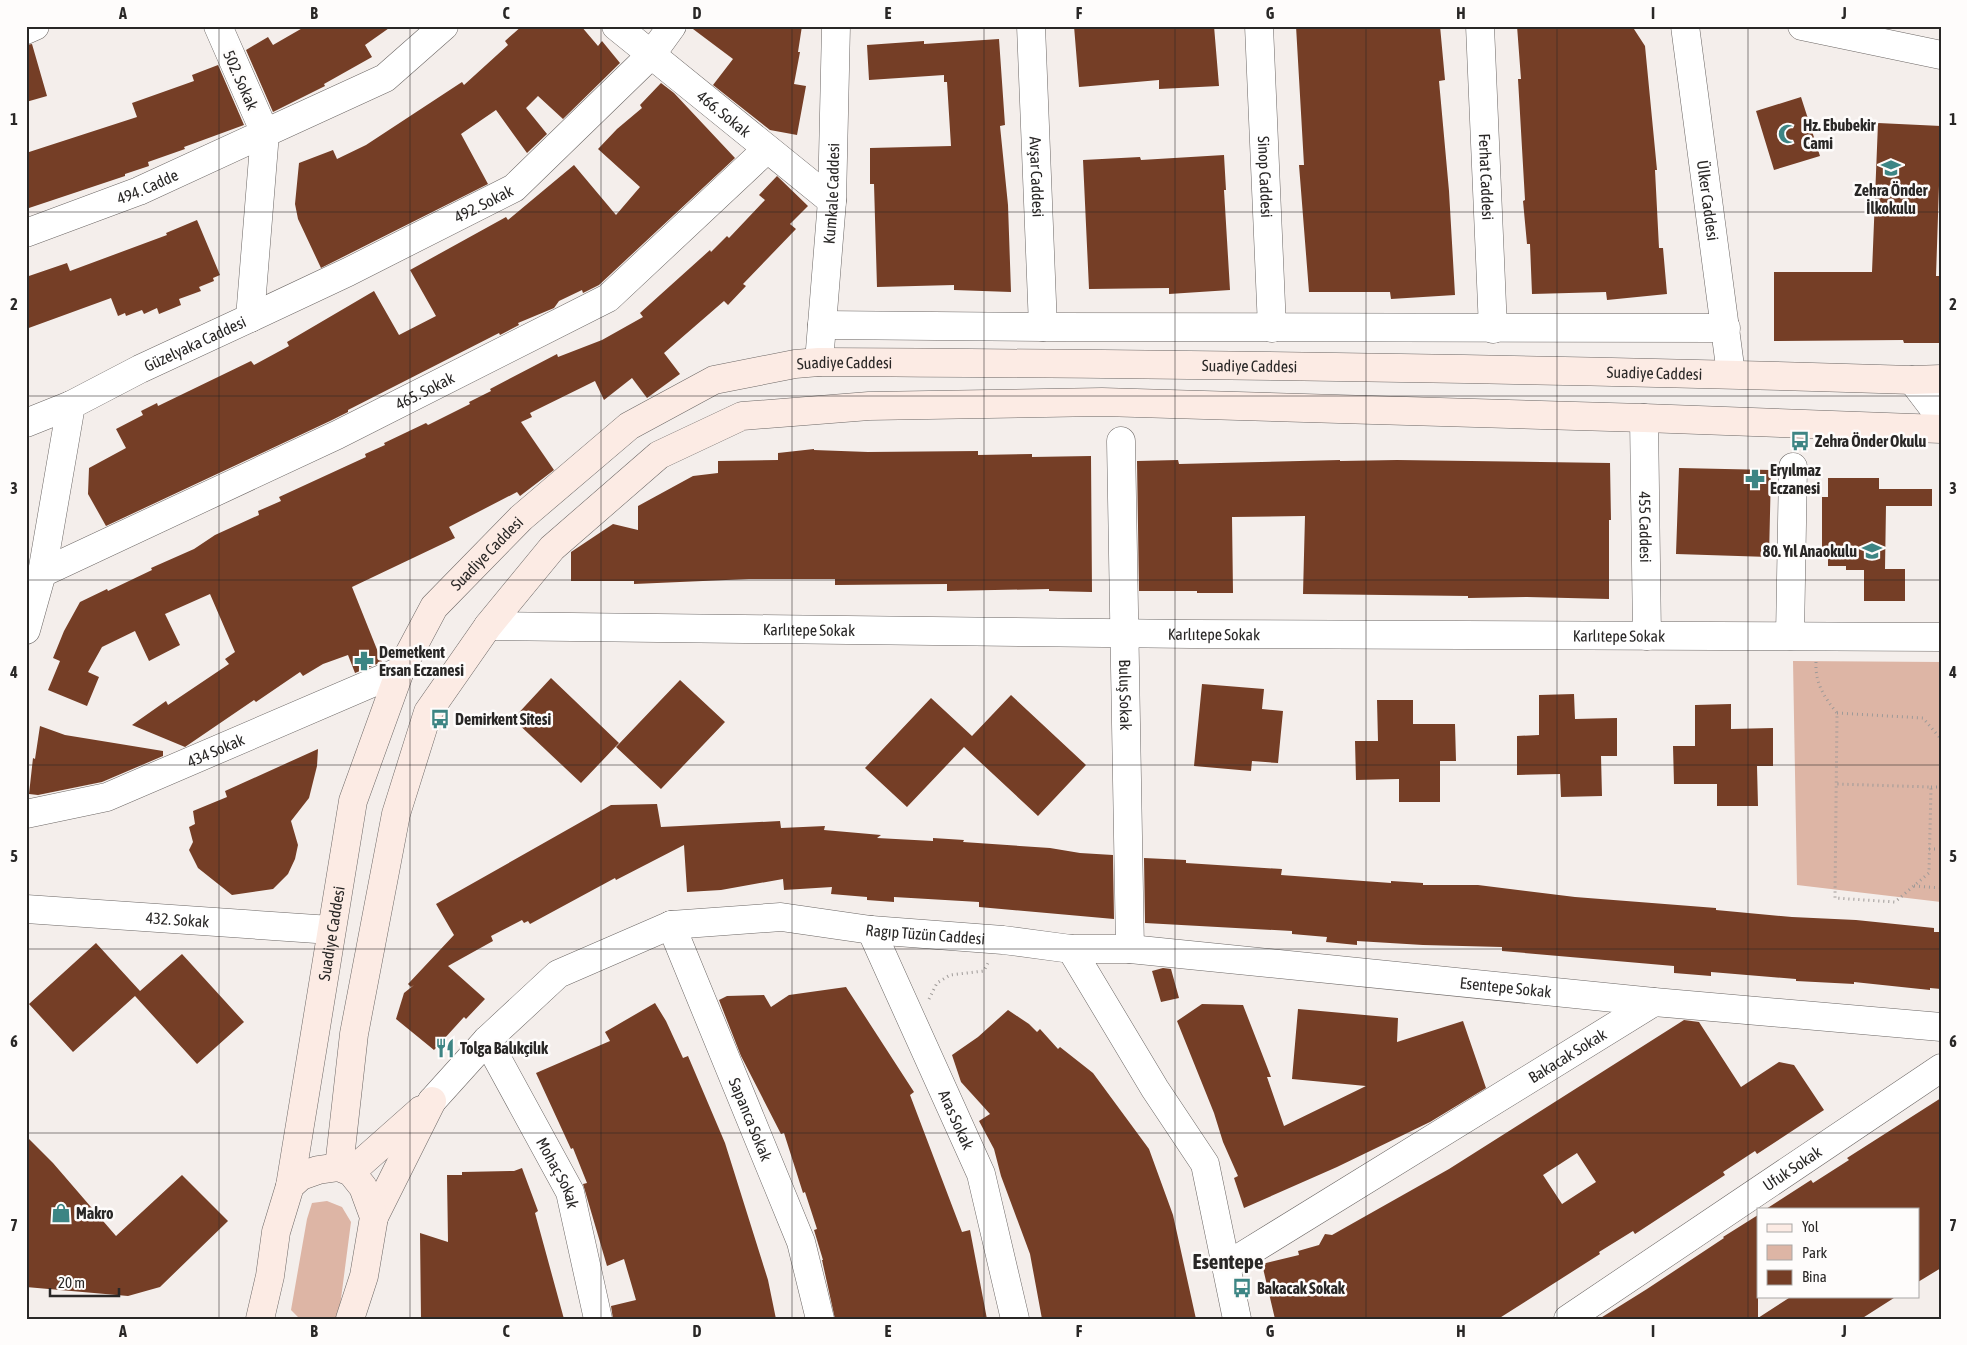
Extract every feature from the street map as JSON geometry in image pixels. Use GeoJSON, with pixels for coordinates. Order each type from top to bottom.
{"type":"FeatureCollection","features":[{"type":"Feature","properties":{"kind":"main road","name":"Suadiye Caddesi"},"geometry":{"type":"LineString","coordinates":[[260,1319],[270,1276],[276,1232],[290,1186],[353,801],[400,671],[434,607],[521,518],[629,426],[714,380],[819,362],[1148,364],[1731,374],[1912,380],[1941,379]]}},
{"type":"Feature","properties":{"kind":"main road"},"geometry":{"type":"LineString","coordinates":[[345,1170],[354,1034],[396,814],[428,712],[488,626],[552,548],[659,456],[742,416],[869,406],[1102,402],[1941,429]]}},
{"type":"Feature","properties":{"kind":"main road","name":"Ragıp Tüzün Caddesi"},"geometry":{"type":"LineString","coordinates":[[345,1170],[432,1101]]}},
{"type":"Feature","properties":{"kind":"main road","name":"Ragıp Tüzün Caddesi"},"geometry":{"type":"LineString","coordinates":[[374,1218],[432,1101]]}},
{"type":"Feature","properties":{"kind":"main road"},"geometry":{"type":"LineString","coordinates":[[290,1186],[301,1176],[318,1170],[345,1170],[363,1187],[374,1218],[364,1276],[350,1319]]}},
{"type":"Feature","properties":{"kind":"street"},"geometry":{"type":"LineString","coordinates":[[26,30],[35,26]]}},
{"type":"Feature","properties":{"kind":"street","name":"502. Sokak"},"geometry":{"type":"LineString","coordinates":[[218,26],[265,133]]}},
{"type":"Feature","properties":{"kind":"street"},"geometry":{"type":"LineString","coordinates":[[265,133],[385,78],[444,26]]}},
{"type":"Feature","properties":{"kind":"street","name":"466. Sokak"},"geometry":{"type":"LineString","coordinates":[[616,26],[832,201]]}},
{"type":"Feature","properties":{"kind":"street","name":"492. Sokak"},"geometry":{"type":"LineString","coordinates":[[250,318],[348,272],[514,188],[651,55],[672,26]]}},
{"type":"Feature","properties":{"kind":"street","name":"Kumkale Caddesi"},"geometry":{"type":"LineString","coordinates":[[819,362],[832,201],[836,26]]}},
{"type":"Feature","properties":{"kind":"street","name":"Avşar Caddesi"},"geometry":{"type":"LineString","coordinates":[[1031,26],[1044,328]]}},
{"type":"Feature","properties":{"kind":"street","name":"Sinop Caddesi"},"geometry":{"type":"LineString","coordinates":[[1259,26],[1272,328]]}},
{"type":"Feature","properties":{"kind":"street","name":"Ferhat Caddesi"},"geometry":{"type":"LineString","coordinates":[[1480,26],[1493,329]]}},
{"type":"Feature","properties":{"kind":"street","name":"Ülker Caddesi"},"geometry":{"type":"LineString","coordinates":[[1685,26],[1731,374]]}},
{"type":"Feature","properties":{"kind":"street"},"geometry":{"type":"LineString","coordinates":[[1802,26],[1941,55]]}},
{"type":"Feature","properties":{"kind":"street","name":"494. Cadde"},"geometry":{"type":"LineString","coordinates":[[26,233],[139,191],[265,133]]}},
{"type":"Feature","properties":{"kind":"street","name":"Güzelyaka Caddesi"},"geometry":{"type":"LineString","coordinates":[[70,405],[140,369],[250,318],[265,133]]}},
{"type":"Feature","properties":{"kind":"street","name":"465. Sokak"},"geometry":{"type":"LineString","coordinates":[[42,573],[337,435],[608,298],[767,149]]}},
{"type":"Feature","properties":{"kind":"street"},"geometry":{"type":"LineString","coordinates":[[822,325],[1044,328],[1726,328]]}},
{"type":"Feature","properties":{"kind":"street"},"geometry":{"type":"LineString","coordinates":[[1912,380],[1941,418]]}},
{"type":"Feature","properties":{"kind":"street"},"geometry":{"type":"LineString","coordinates":[[29,614],[42,573],[70,405]]}},
{"type":"Feature","properties":{"kind":"street"},"geometry":{"type":"LineString","coordinates":[[26,422],[70,405]]}},
{"type":"Feature","properties":{"kind":"street","name":"455 Caddesi"},"geometry":{"type":"LineString","coordinates":[[1644,418],[1647,636]]}},
{"type":"Feature","properties":{"kind":"street","name":"Buluş Sokak"},"geometry":{"type":"LineString","coordinates":[[1122,441],[1130,948]]}},
{"type":"Feature","properties":{"kind":"street"},"geometry":{"type":"LineString","coordinates":[[1790,636],[1792,467]]}},
{"type":"Feature","properties":{"kind":"street","name":"Karlıtepe Sokak"},"geometry":{"type":"LineString","coordinates":[[488,626],[1124,633],[1941,637]]}},
{"type":"Feature","properties":{"kind":"street","name":"434 Sokak"},"geometry":{"type":"LineString","coordinates":[[26,814],[107,797],[400,671]]}},
{"type":"Feature","properties":{"kind":"street","name":"432. Sokak"},"geometry":{"type":"LineString","coordinates":[[26,909],[331,930]]}},
{"type":"Feature","properties":{"kind":"street","name":"Ragıp Tüzün Caddesi"},"geometry":{"type":"LineString","coordinates":[[432,1101],[487,1040],[558,974],[671,925],[781,917],[871,930],[1003,940],[1071,948]]}},
{"type":"Feature","properties":{"kind":"street","name":"Sapanca Sokak"},"geometry":{"type":"LineString","coordinates":[[671,925],[801,1242],[820,1319]]}},
{"type":"Feature","properties":{"kind":"street","name":"Aras Sokak"},"geometry":{"type":"LineString","coordinates":[[871,930],[982,1174],[1015,1319]]}},
{"type":"Feature","properties":{"kind":"street"},"geometry":{"type":"LineString","coordinates":[[1071,948],[1155,1089],[1205,1164],[1237,1319]]}},
{"type":"Feature","properties":{"kind":"street","name":"Esentepe Sokak"},"geometry":{"type":"LineString","coordinates":[[1071,948],[1130,948],[1654,1002],[1941,1027]]}},
{"type":"Feature","properties":{"kind":"street","name":"Bakacak Sokak"},"geometry":{"type":"LineString","coordinates":[[1226,1266],[1654,1002]]}},
{"type":"Feature","properties":{"kind":"street","name":"Mohaç Sokak"},"geometry":{"type":"LineString","coordinates":[[487,1040],[570,1192],[598,1319]]}},
{"type":"Feature","properties":{"kind":"street","name":"Ufuk Sokak"},"geometry":{"type":"LineString","coordinates":[[1568,1319],[1941,1068]]}},
{"type":"Feature","properties":{"kind":"path"},"geometry":{"type":"LineString","coordinates":[[1818,636],[1816,673],[1824,697],[1837,713],[1835,898],[1895,902],[1929,873],[1931,787]]}},
{"type":"Feature","properties":{"kind":"path"},"geometry":{"type":"LineString","coordinates":[[1837,713],[1923,718],[1941,739]]}},
{"type":"Feature","properties":{"kind":"path"},"geometry":{"type":"LineString","coordinates":[[1836,784],[1941,787]]}},
{"type":"Feature","properties":{"kind":"path"},"geometry":{"type":"LineString","coordinates":[[1929,849],[1941,849]]}},
{"type":"Feature","properties":{"kind":"path"},"geometry":{"type":"LineString","coordinates":[[1914,886],[1941,888]]}},
{"type":"Feature","properties":{"kind":"path"},"geometry":{"type":"LineString","coordinates":[[910,1015],[928,1002],[937,983],[950,975],[984,971],[1003,940]]}},
{"type":"Feature","properties":{"kind":"green space"},"geometry":{"type":"Polygon","coordinates":[[[1793,661],[1941,662],[1941,902],[1797,885],[1793,661]]]}},
{"type":"Feature","properties":{"kind":"green space"},"geometry":{"type":"Polygon","coordinates":[[[327,1201],[342,1207],[351,1222],[339,1314],[335,1319],[300,1319],[291,1310],[307,1219],[312,1203],[327,1201]]]}},
{"type":"Feature","properties":{"kind":"building"},"geometry":{"type":"Polygon","coordinates":[[[306,26],[392,26],[365,45],[372,57],[324,84],[325,86],[273,112],[246,50],[268,37],[273,45],[306,26]]]}},
{"type":"Feature","properties":{"kind":"building"},"geometry":{"type":"Polygon","coordinates":[[[522,26],[581,26],[598,46],[602,41],[620,63],[563,119],[538,96],[526,108],[547,134],[527,153],[496,110],[461,134],[488,184],[321,268],[298,219],[295,204],[299,163],[333,150],[337,159],[366,145],[462,82],[464,85],[508,45],[505,41],[522,26]]]}},
{"type":"Feature","properties":{"kind":"building"},"geometry":{"type":"Polygon","coordinates":[[[689,26],[802,26],[798,52],[800,52],[794,84],[806,86],[797,135],[770,130],[713,85],[733,59],[689,26]]]}},
{"type":"Feature","properties":{"kind":"building"},"geometry":{"type":"Polygon","coordinates":[[[1074,26],[1214,26],[1219,86],[1159,89],[1159,80],[1079,87],[1074,26]]]}},
{"type":"Feature","properties":{"kind":"building"},"geometry":{"type":"Polygon","coordinates":[[[1296,26],[1440,26],[1445,80],[1439,81],[1449,191],[1455,295],[1391,299],[1390,292],[1309,292],[1299,165],[1304,165],[1296,26]]]}},
{"type":"Feature","properties":{"kind":"building"},"geometry":{"type":"Polygon","coordinates":[[[1517,26],[1632,26],[1645,46],[1657,170],[1655,170],[1659,248],[1663,248],[1667,294],[1607,300],[1606,292],[1532,294],[1530,244],[1527,244],[1523,201],[1525,200],[1518,79],[1521,79],[1517,26]]]}},
{"type":"Feature","properties":{"kind":"building"},"geometry":{"type":"Polygon","coordinates":[[[999,39],[1005,125],[1000,126],[1008,205],[1011,292],[954,290],[954,285],[877,287],[874,184],[870,184],[870,148],[951,146],[947,82],[944,82],[944,75],[869,80],[867,45],[924,41],[924,44],[999,39]]]}},
{"type":"Feature","properties":{"kind":"building"},"geometry":{"type":"Polygon","coordinates":[[[32,44],[47,96],[26,102],[26,45],[32,44]]]}},
{"type":"Feature","properties":{"kind":"building"},"geometry":{"type":"Polygon","coordinates":[[[218,65],[244,125],[148,162],[149,166],[125,174],[125,176],[26,209],[26,153],[137,117],[132,103],[194,81],[192,75],[218,65]]]}},
{"type":"Feature","properties":{"kind":"building"},"geometry":{"type":"Polygon","coordinates":[[[661,83],[674,93],[735,158],[599,285],[583,293],[582,290],[559,301],[554,308],[518,323],[519,325],[500,335],[499,333],[330,421],[106,526],[88,494],[89,468],[126,448],[116,429],[143,415],[141,411],[157,403],[158,406],[251,361],[254,365],[289,346],[287,342],[374,291],[399,335],[436,316],[410,270],[506,217],[508,220],[574,165],[616,215],[640,187],[598,149],[617,129],[642,108],[640,105],[661,83]]]}},
{"type":"Feature","properties":{"kind":"building","name":"Hz. Ebubekir Cami"},"geometry":{"type":"Polygon","coordinates":[[[1801,97],[1820,156],[1774,170],[1756,111],[1801,97]]]}},
{"type":"Feature","properties":{"kind":"building"},"geometry":{"type":"Polygon","coordinates":[[[1878,123],[1941,126],[1936,276],[1941,276],[1941,343],[1904,343],[1903,340],[1774,341],[1774,272],[1872,272],[1878,123]]]}},
{"type":"Feature","properties":{"kind":"building"},"geometry":{"type":"Polygon","coordinates":[[[1224,155],[1226,190],[1224,190],[1230,290],[1169,294],[1169,288],[1089,289],[1083,160],[1140,157],[1141,160],[1224,155]]]}},
{"type":"Feature","properties":{"kind":"building"},"geometry":{"type":"Polygon","coordinates":[[[777,176],[808,206],[790,224],[796,229],[743,284],[746,286],[728,305],[724,301],[664,353],[680,374],[647,398],[632,378],[604,400],[595,381],[530,413],[532,417],[521,422],[554,470],[520,496],[517,492],[449,527],[455,538],[352,587],[382,662],[355,673],[348,655],[323,664],[303,676],[300,672],[256,702],[254,700],[185,747],[132,725],[166,701],[168,705],[229,664],[225,659],[235,652],[210,594],[165,614],[180,645],[149,661],[135,631],[102,647],[88,672],[99,677],[87,706],[48,690],[60,661],[53,658],[64,631],[80,602],[107,589],[108,591],[152,570],[151,568],[194,549],[215,535],[259,515],[258,511],[281,501],[279,497],[366,457],[365,454],[385,445],[384,443],[426,423],[428,425],[470,404],[469,402],[491,391],[490,389],[557,354],[558,357],[602,340],[643,317],[640,313],[710,250],[711,252],[727,236],[729,238],[765,200],[759,195],[777,176]]]}},
{"type":"Feature","properties":{"kind":"building"},"geometry":{"type":"Polygon","coordinates":[[[197,220],[220,275],[213,278],[214,281],[199,287],[201,291],[179,299],[181,305],[159,314],[157,308],[144,314],[142,310],[126,316],[125,313],[118,316],[111,298],[26,329],[26,277],[67,263],[70,271],[167,235],[166,233],[197,220]]]}},
{"type":"Feature","properties":{"kind":"building"},"geometry":{"type":"Polygon","coordinates":[[[814,449],[868,452],[978,451],[978,455],[1032,454],[1032,457],[1091,456],[1092,592],[1049,591],[1049,589],[947,591],[947,584],[835,585],[835,579],[749,579],[634,584],[634,581],[571,581],[571,552],[613,524],[638,530],[638,506],[693,476],[718,473],[718,461],[778,460],[778,453],[814,449]]]}},
{"type":"Feature","properties":{"kind":"building"},"geometry":{"type":"Polygon","coordinates":[[[1178,460],[1179,464],[1340,460],[1610,463],[1609,599],[1303,594],[1305,516],[1232,517],[1233,593],[1139,591],[1137,461],[1178,460]]]}},
{"type":"Feature","properties":{"kind":"building"},"geometry":{"type":"Polygon","coordinates":[[[1679,468],[1771,470],[1769,557],[1676,554],[1679,468]]]}},
{"type":"Feature","properties":{"kind":"building"},"geometry":{"type":"Polygon","coordinates":[[[1828,478],[1879,478],[1879,489],[1932,489],[1932,506],[1886,506],[1885,569],[1905,569],[1905,601],[1864,601],[1864,570],[1846,570],[1846,566],[1828,566],[1828,550],[1822,550],[1822,497],[1828,497],[1828,478]]]}},
{"type":"Feature","properties":{"kind":"building"},"geometry":{"type":"Polygon","coordinates":[[[551,678],[619,743],[581,783],[513,719],[551,678]]]}},
{"type":"Feature","properties":{"kind":"building"},"geometry":{"type":"Polygon","coordinates":[[[680,680],[725,722],[661,789],[616,747],[680,680]]]}},
{"type":"Feature","properties":{"kind":"building"},"geometry":{"type":"Polygon","coordinates":[[[1202,684],[1264,689],[1262,709],[1283,711],[1278,763],[1252,761],[1251,771],[1194,766],[1202,684]]]}},
{"type":"Feature","properties":{"kind":"building"},"geometry":{"type":"Polygon","coordinates":[[[1574,694],[1575,719],[1617,718],[1617,756],[1601,756],[1602,796],[1561,797],[1560,774],[1517,775],[1517,736],[1539,735],[1539,695],[1574,694]]]}},
{"type":"Feature","properties":{"kind":"building"},"geometry":{"type":"Polygon","coordinates":[[[1011,695],[1086,765],[1038,816],[964,747],[907,807],[865,768],[931,698],[972,736],[1011,695]]]}},
{"type":"Feature","properties":{"kind":"building"},"geometry":{"type":"Polygon","coordinates":[[[1377,700],[1413,700],[1413,724],[1455,724],[1456,761],[1440,761],[1440,802],[1399,802],[1399,779],[1356,780],[1355,741],[1378,741],[1377,700]]]}},
{"type":"Feature","properties":{"kind":"building"},"geometry":{"type":"Polygon","coordinates":[[[1731,704],[1731,729],[1773,728],[1773,766],[1757,766],[1758,806],[1717,806],[1717,784],[1674,784],[1673,746],[1695,746],[1695,705],[1731,704]]]}},
{"type":"Feature","properties":{"kind":"building"},"geometry":{"type":"Polygon","coordinates":[[[40,726],[65,735],[163,751],[163,756],[102,782],[38,795],[29,794],[33,758],[35,759],[40,726]]]}},
{"type":"Feature","properties":{"kind":"building"},"geometry":{"type":"Polygon","coordinates":[[[318,749],[317,766],[309,798],[291,821],[298,845],[295,859],[288,874],[273,889],[232,895],[198,868],[189,850],[193,842],[189,827],[195,824],[193,811],[227,797],[225,791],[318,749]]]}},
{"type":"Feature","properties":{"kind":"building"},"geometry":{"type":"Polygon","coordinates":[[[657,804],[661,827],[780,821],[781,828],[825,826],[824,830],[881,835],[877,838],[933,841],[933,838],[964,840],[963,842],[1050,848],[1080,853],[1113,855],[1114,919],[979,907],[979,902],[894,897],[894,902],[867,900],[867,897],[831,894],[832,887],[784,890],[783,879],[721,890],[687,892],[684,845],[616,880],[615,878],[530,924],[528,921],[524,923],[522,920],[491,936],[493,941],[448,966],[485,999],[466,1019],[464,1017],[434,1050],[396,1019],[404,993],[414,985],[411,987],[408,984],[454,935],[436,904],[611,805],[657,804]]]}},
{"type":"Feature","properties":{"kind":"building"},"geometry":{"type":"Polygon","coordinates":[[[1144,858],[1186,860],[1186,863],[1282,869],[1281,875],[1391,883],[1391,881],[1423,883],[1423,885],[1478,885],[1575,897],[1934,928],[1934,932],[1941,932],[1941,989],[1930,988],[1930,990],[1854,982],[1854,984],[1796,981],[1796,979],[1711,972],[1711,976],[1674,973],[1674,966],[1502,951],[1502,947],[1357,941],[1357,945],[1326,942],[1327,937],[1292,934],[1292,931],[1145,923],[1144,858]]]}},
{"type":"Feature","properties":{"kind":"building"},"geometry":{"type":"Polygon","coordinates":[[[96,943],[140,991],[182,954],[244,1022],[197,1064],[135,996],[73,1052],[29,1004],[96,943]]]}},
{"type":"Feature","properties":{"kind":"building"},"geometry":{"type":"Polygon","coordinates":[[[1163,968],[1171,969],[1179,998],[1161,1002],[1152,971],[1163,968]]]}},
{"type":"Feature","properties":{"kind":"building"},"geometry":{"type":"Polygon","coordinates":[[[846,987],[914,1092],[910,1095],[962,1232],[970,1230],[987,1319],[835,1319],[823,1260],[814,1230],[817,1229],[805,1192],[803,1193],[784,1133],[781,1134],[741,1056],[719,1000],[727,996],[764,995],[771,1007],[789,995],[846,987]]]}},
{"type":"Feature","properties":{"kind":"building"},"geometry":{"type":"Polygon","coordinates":[[[655,1003],[666,1021],[683,1058],[688,1056],[725,1143],[768,1280],[776,1319],[613,1319],[611,1306],[636,1300],[624,1259],[607,1266],[583,1184],[587,1183],[573,1148],[571,1149],[536,1073],[610,1041],[605,1032],[655,1003]]]}},
{"type":"Feature","properties":{"kind":"building"},"geometry":{"type":"Polygon","coordinates":[[[1202,1004],[1243,1005],[1271,1077],[1267,1077],[1284,1126],[1366,1086],[1292,1079],[1298,1009],[1398,1018],[1397,1042],[1463,1021],[1486,1088],[1430,1122],[1337,1167],[1244,1208],[1234,1178],[1238,1176],[1223,1142],[1214,1113],[1177,1021],[1202,1004]]]}},
{"type":"Feature","properties":{"kind":"building"},"geometry":{"type":"Polygon","coordinates":[[[1008,1010],[1029,1024],[1037,1032],[1040,1029],[1058,1049],[1060,1047],[1093,1073],[1149,1149],[1173,1215],[1196,1319],[1042,1319],[1030,1254],[1001,1176],[994,1149],[979,1121],[990,1114],[961,1082],[952,1055],[978,1037],[1008,1010]]]}},
{"type":"Feature","properties":{"kind":"building"},"geometry":{"type":"Polygon","coordinates":[[[1684,1020],[1699,1022],[1741,1087],[1779,1062],[1794,1065],[1824,1110],[1757,1154],[1755,1151],[1723,1172],[1725,1175],[1635,1234],[1633,1231],[1599,1252],[1600,1254],[1498,1319],[1275,1319],[1262,1264],[1299,1255],[1298,1251],[1319,1245],[1325,1234],[1332,1235],[1449,1169],[1684,1020]],[[1577,1153],[1543,1175],[1562,1204],[1596,1182],[1577,1153]]]}},
{"type":"Feature","properties":{"kind":"building"},"geometry":{"type":"Polygon","coordinates":[[[1941,1098],[1941,1268],[1920,1281],[1920,1208],[1768,1208],[1811,1180],[1813,1183],[1849,1160],[1847,1158],[1941,1098]]]}},
{"type":"Feature","properties":{"kind":"building"},"geometry":{"type":"Polygon","coordinates":[[[26,1136],[53,1163],[116,1236],[182,1175],[228,1221],[160,1287],[128,1296],[26,1287],[26,1136]]]}},
{"type":"Feature","properties":{"kind":"building"},"geometry":{"type":"Polygon","coordinates":[[[522,1168],[538,1211],[535,1213],[564,1319],[421,1319],[420,1233],[448,1242],[447,1175],[462,1175],[462,1172],[514,1171],[522,1168]]]}},
{"type":"Feature","properties":{"kind":"building"},"geometry":{"type":"Polygon","coordinates":[[[1757,1216],[1758,1318],[1789,1298],[1894,1298],[1861,1319],[1599,1319],[1757,1216]]]}},
{"type":"Feature","properties":{"kind":"place","name":"Hz. Ebubekir Cami"},"geometry":{"type":"Point","coordinates":[1788,134]}},
{"type":"Feature","properties":{"kind":"place","name":"Zehra Önder İlkokulu"},"geometry":{"type":"Point","coordinates":[1891,168]}},
{"type":"Feature","properties":{"kind":"place","name":"Zehra Önder Okulu"},"geometry":{"type":"Point","coordinates":[1800,441]}},
{"type":"Feature","properties":{"kind":"place","name":"Eryılmaz Eczanesi"},"geometry":{"type":"Point","coordinates":[1755,479]}},
{"type":"Feature","properties":{"kind":"place","name":"80. Yıl Anaokulu"},"geometry":{"type":"Point","coordinates":[1872,551]}},
{"type":"Feature","properties":{"kind":"place","name":"Demetkent Ersan Eczanesi"},"geometry":{"type":"Point","coordinates":[364,661]}},
{"type":"Feature","properties":{"kind":"place","name":"Demirkent Sitesi"},"geometry":{"type":"Point","coordinates":[440,719]}},
{"type":"Feature","properties":{"kind":"place","name":"Tolga Balıkçilık"},"geometry":{"type":"Point","coordinates":[445,1048]}},
{"type":"Feature","properties":{"kind":"place","name":"Makro"},"geometry":{"type":"Point","coordinates":[61,1213]}},
{"type":"Feature","properties":{"kind":"place","name":"Bakacak Sokak"},"geometry":{"type":"Point","coordinates":[1242,1288]}},
{"type":"Feature","properties":{"kind":"district","name":"Esentepe"},"geometry":{"type":"Point","coordinates":[1228,1262]}}]}
